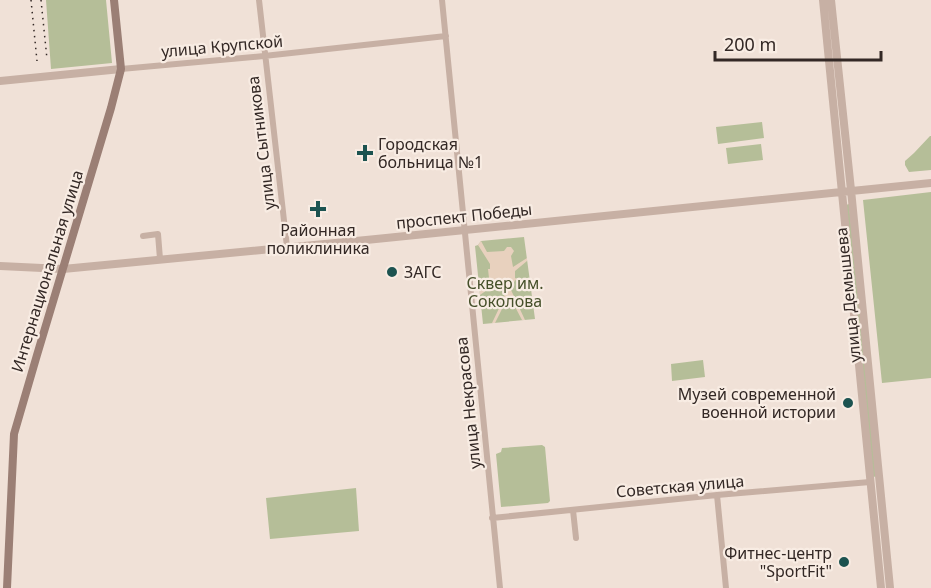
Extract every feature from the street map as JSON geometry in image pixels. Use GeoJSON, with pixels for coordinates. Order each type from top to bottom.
{"type":"FeatureCollection","features":[{"type":"Feature","properties":{"kind":"main road","name":"Интернациональная улица"},"geometry":{"type":"LineString","coordinates":[[7,588],[15,434],[121,69],[114,0]]}},
{"type":"Feature","properties":{"kind":"street","name":"улица Сытникова"},"geometry":{"type":"LineString","coordinates":[[259,0],[286,247]]}},
{"type":"Feature","properties":{"kind":"street","name":"улица Некрасова"},"geometry":{"type":"LineString","coordinates":[[442,0],[500,588]]}},
{"type":"Feature","properties":{"kind":"street","name":"улица Демышева"},"geometry":{"type":"LineString","coordinates":[[823,0],[881,588]]}},
{"type":"Feature","properties":{"kind":"street","name":"улица Демышева"},"geometry":{"type":"LineString","coordinates":[[831,0],[890,588]]}},
{"type":"Feature","properties":{"kind":"street","name":"улица Крупской"},"geometry":{"type":"LineString","coordinates":[[0,81],[446,36]]}},
{"type":"Feature","properties":{"kind":"street","name":"проспект Победы"},"geometry":{"type":"LineString","coordinates":[[0,266],[63,269],[931,183]]}},
{"type":"Feature","properties":{"kind":"street"},"geometry":{"type":"LineString","coordinates":[[143,236],[159,234],[160,259]]}},
{"type":"Feature","properties":{"kind":"street"},"geometry":{"type":"LineString","coordinates":[[870,482],[879,480]]}},
{"type":"Feature","properties":{"kind":"street","name":"Советская улица"},"geometry":{"type":"LineString","coordinates":[[492,518],[870,482]]}},
{"type":"Feature","properties":{"kind":"street"},"geometry":{"type":"LineString","coordinates":[[717,495],[726,588]]}},
{"type":"Feature","properties":{"kind":"street"},"geometry":{"type":"LineString","coordinates":[[573,510],[576,538]]}},
{"type":"Feature","properties":{"kind":"green space"},"geometry":{"type":"Polygon","coordinates":[[[46,0],[106,0],[112,63],[51,69],[46,0]]]}},
{"type":"Feature","properties":{"kind":"green space"},"geometry":{"type":"Polygon","coordinates":[[[762,122],[764,138],[718,144],[716,127],[762,122]]]}},
{"type":"Feature","properties":{"kind":"green space"},"geometry":{"type":"Polygon","coordinates":[[[930,136],[931,170],[909,172],[905,161],[930,136]]]}},
{"type":"Feature","properties":{"kind":"green space"},"geometry":{"type":"Polygon","coordinates":[[[761,144],[763,160],[728,164],[726,148],[761,144]]]}},
{"type":"Feature","properties":{"kind":"green space"},"geometry":{"type":"Polygon","coordinates":[[[931,192],[931,378],[882,383],[863,200],[931,192]]]}},
{"type":"Feature","properties":{"kind":"green space"},"geometry":{"type":"Polygon","coordinates":[[[849,204],[876,476],[874,477],[846,205],[849,204]]]}},
{"type":"Feature","properties":{"kind":"green space","name":"Сквер им. Соколова"},"geometry":{"type":"Polygon","coordinates":[[[524,237],[535,319],[483,324],[475,246],[481,241],[524,237]]]}},
{"type":"Feature","properties":{"kind":"green space"},"geometry":{"type":"Polygon","coordinates":[[[703,360],[705,377],[672,381],[671,364],[703,360]]]}},
{"type":"Feature","properties":{"kind":"green space"},"geometry":{"type":"Polygon","coordinates":[[[542,445],[545,447],[550,501],[501,507],[496,454],[501,452],[502,448],[542,445]]]}},
{"type":"Feature","properties":{"kind":"green space"},"geometry":{"type":"Polygon","coordinates":[[[356,488],[359,531],[270,539],[266,498],[356,488]]]}},
{"type":"Feature","properties":{"kind":"shaded area"},"geometry":{"type":"Polygon","coordinates":[[[481,241],[487,252],[504,251],[507,247],[511,247],[514,251],[511,256],[513,267],[527,258],[527,261],[515,271],[515,278],[530,286],[515,280],[511,290],[525,320],[522,320],[512,301],[506,301],[495,323],[492,323],[504,298],[505,290],[497,283],[480,295],[480,289],[491,283],[488,269],[490,269],[490,264],[478,245],[481,241]]]}},
{"type":"Feature","properties":{"kind":"railway"},"geometry":{"type":"LineString","coordinates":[[31,0],[37,61]]}},
{"type":"Feature","properties":{"kind":"railway"},"geometry":{"type":"LineString","coordinates":[[41,0],[47,59]]}},
{"type":"Feature","properties":{"kind":"place","name":"Городская больница №1"},"geometry":{"type":"Point","coordinates":[365,153]}},
{"type":"Feature","properties":{"kind":"place","name":"Районная поликлиника"},"geometry":{"type":"Point","coordinates":[318,209]}},
{"type":"Feature","properties":{"kind":"place","name":"ЗАГС"},"geometry":{"type":"Point","coordinates":[392,272]}},
{"type":"Feature","properties":{"kind":"place","name":"Музей современной военной истории"},"geometry":{"type":"Point","coordinates":[848,403]}},
{"type":"Feature","properties":{"kind":"place","name":"Фитнес-центр \"SportFit\""},"geometry":{"type":"Point","coordinates":[844,562]}}]}
